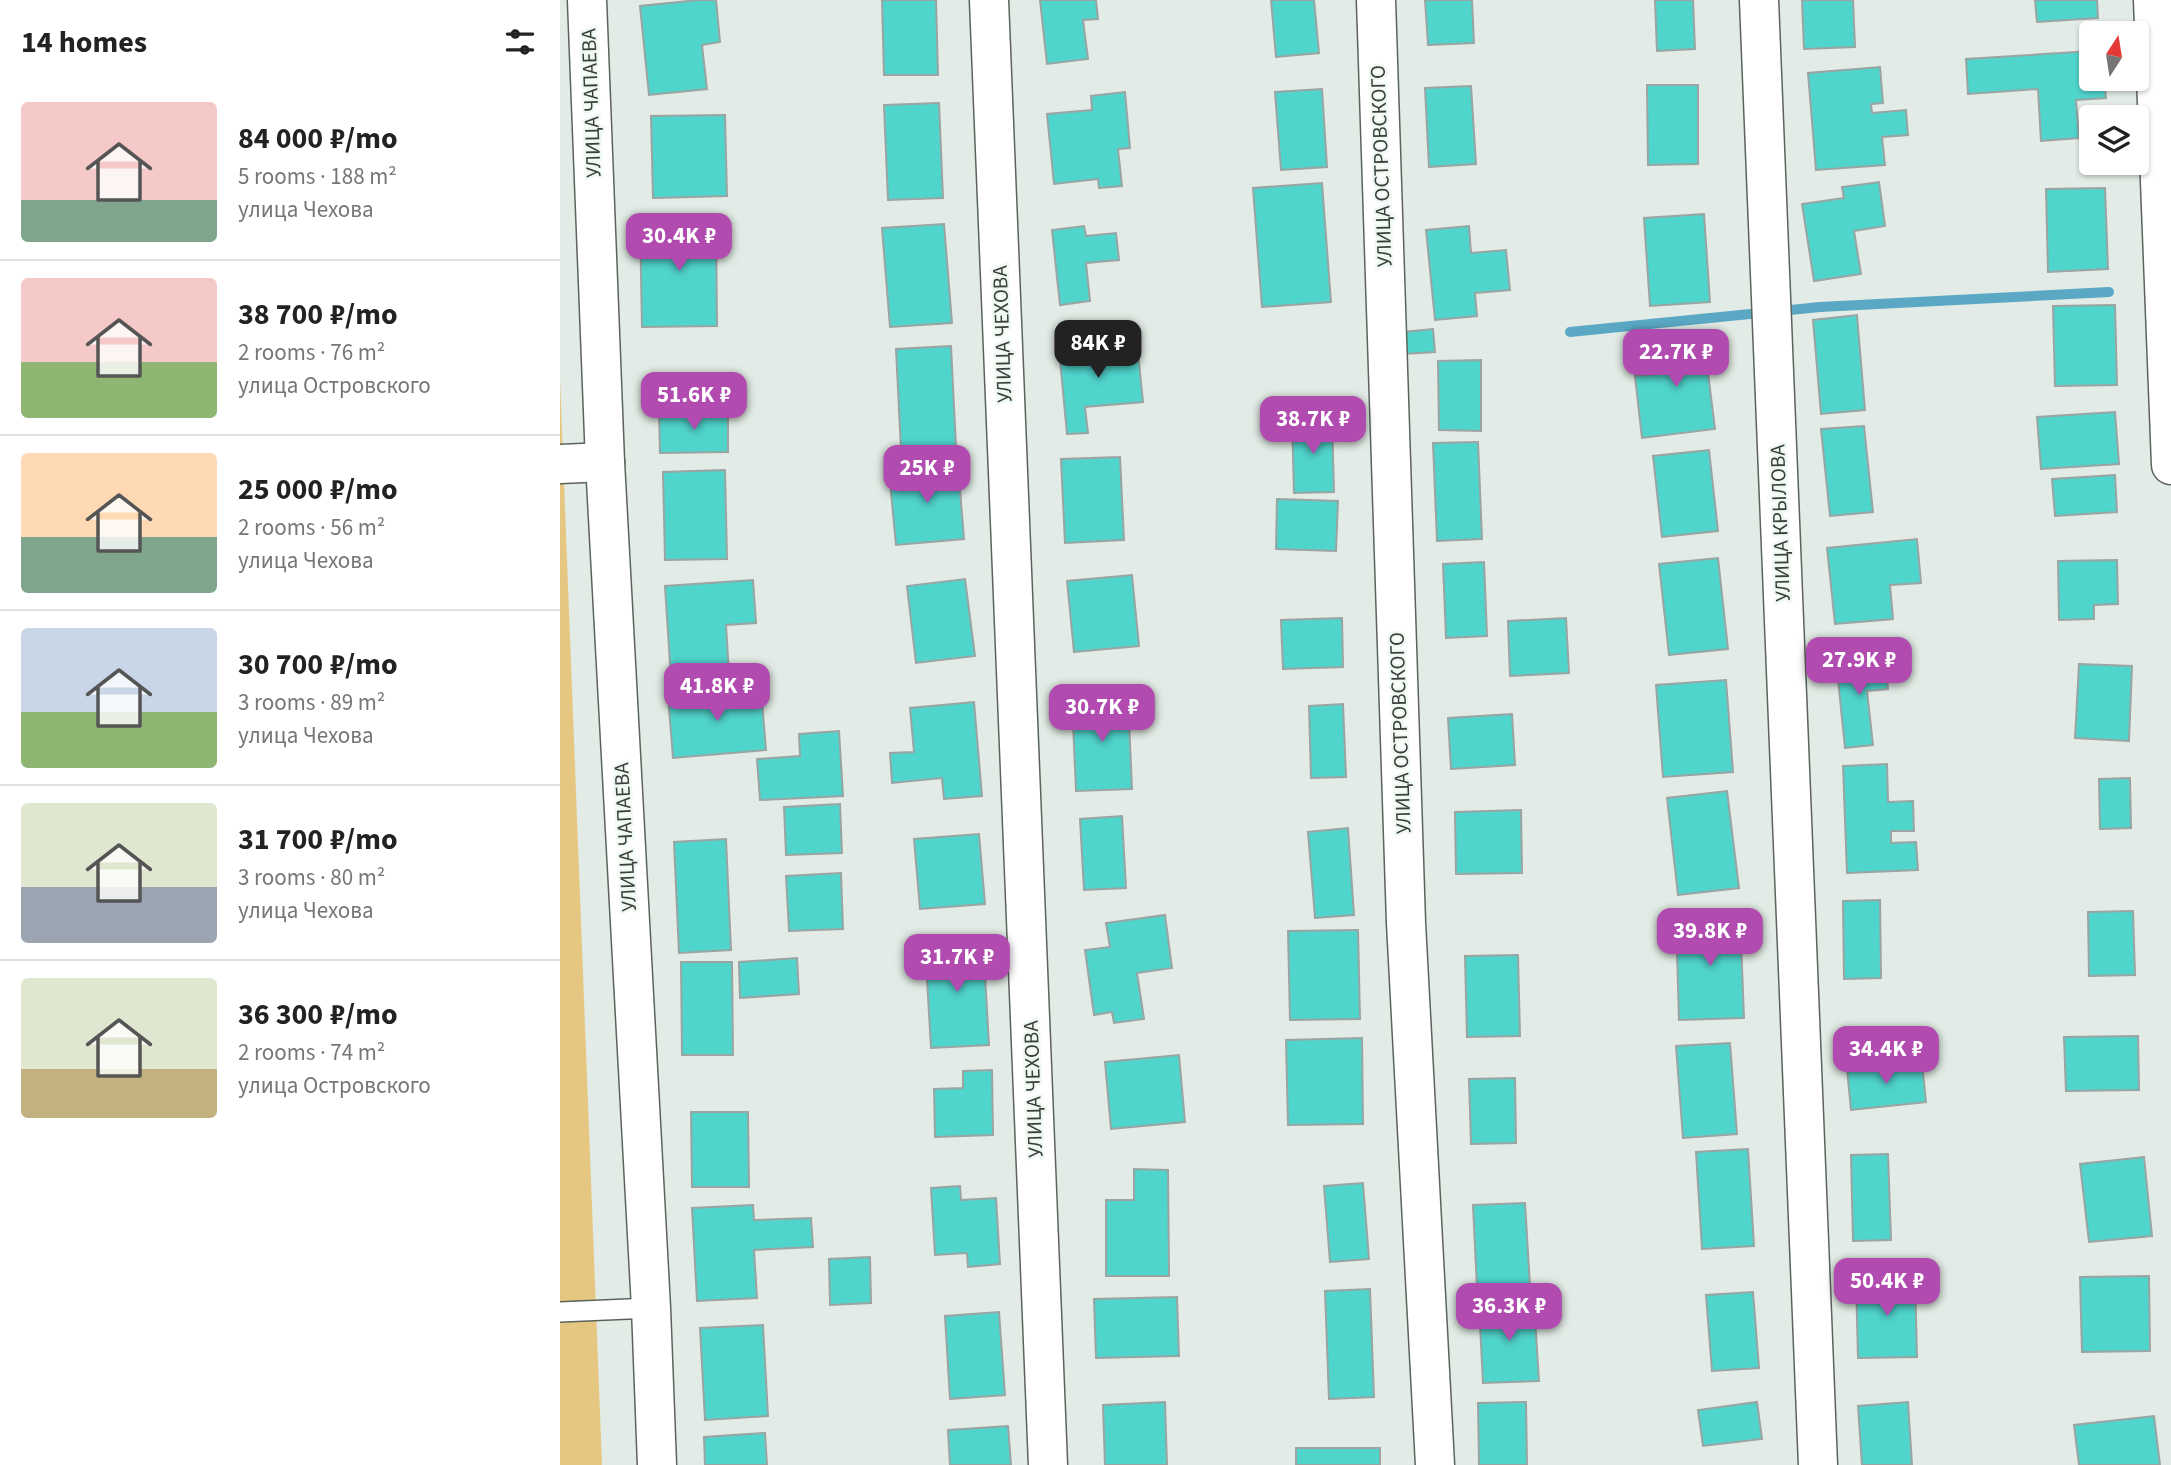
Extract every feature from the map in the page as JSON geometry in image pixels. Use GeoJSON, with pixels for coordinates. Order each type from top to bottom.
{"type":"FeatureCollection","features":[{"type":"Feature","properties":{"kind":"street","name":"УЛИЦА ЧАПАЕВА"},"geometry":{"type":"LineString","coordinates":[[587,0],[605,462],[651,1308],[657,1465]]}},
{"type":"Feature","properties":{"kind":"street","name":"УЛИЦА ЧЕХОВА"},"geometry":{"type":"LineString","coordinates":[[989,0],[1048,1465]]}},
{"type":"Feature","properties":{"kind":"street","name":"УЛИЦА ОСТРОВСКОГО"},"geometry":{"type":"LineString","coordinates":[[1376,0],[1406,923],[1435,1465]]}},
{"type":"Feature","properties":{"kind":"street","name":"УЛИЦА КРЫЛОВА"},"geometry":{"type":"LineString","coordinates":[[1759,0],[1818,1465]]}},
{"type":"Feature","properties":{"kind":"street"},"geometry":{"type":"LineString","coordinates":[[2153,0],[2171,465]]}},
{"type":"Feature","properties":{"kind":"street"},"geometry":{"type":"LineString","coordinates":[[560,464],[605,462]]}},
{"type":"Feature","properties":{"kind":"lane"},"geometry":{"type":"LineString","coordinates":[[560,1312],[651,1308]]}},
{"type":"Feature","properties":{"kind":"shaded area"},"geometry":{"type":"Polygon","coordinates":[[[560,379],[602,1465],[560,1465],[560,379]]]}},
{"type":"Feature","properties":{"kind":"building"},"geometry":{"type":"Polygon","coordinates":[[[716,0],[720,42],[702,45],[707,89],[649,95],[640,6],[716,0]]]}},
{"type":"Feature","properties":{"kind":"building"},"geometry":{"type":"Polygon","coordinates":[[[882,0],[936,0],[938,75],[884,75],[882,0]]]}},
{"type":"Feature","properties":{"kind":"building"},"geometry":{"type":"Polygon","coordinates":[[[1040,0],[1096,0],[1098,19],[1083,20],[1088,59],[1047,64],[1040,0]]]}},
{"type":"Feature","properties":{"kind":"building"},"geometry":{"type":"Polygon","coordinates":[[[1271,0],[1314,0],[1319,53],[1276,57],[1271,0]]]}},
{"type":"Feature","properties":{"kind":"building"},"geometry":{"type":"Polygon","coordinates":[[[1425,0],[1472,0],[1474,43],[1428,45],[1425,0]]]}},
{"type":"Feature","properties":{"kind":"building"},"geometry":{"type":"Polygon","coordinates":[[[1655,0],[1693,0],[1695,49],[1657,51],[1655,0]]]}},
{"type":"Feature","properties":{"kind":"building"},"geometry":{"type":"Polygon","coordinates":[[[1802,0],[1853,0],[1855,47],[1804,49],[1802,0]]]}},
{"type":"Feature","properties":{"kind":"building"},"geometry":{"type":"Polygon","coordinates":[[[2035,0],[2097,0],[2098,18],[2037,22],[2035,0]]]}},
{"type":"Feature","properties":{"kind":"building"},"geometry":{"type":"Polygon","coordinates":[[[2079,52],[2079,91],[2105,91],[2106,98],[2076,100],[2079,138],[2041,141],[2038,89],[1968,94],[1966,59],[2079,52]]]}},
{"type":"Feature","properties":{"kind":"building"},"geometry":{"type":"Polygon","coordinates":[[[1880,67],[1883,103],[1871,104],[1872,113],[1906,110],[1908,135],[1882,137],[1885,165],[1816,170],[1808,73],[1880,67]]]}},
{"type":"Feature","properties":{"kind":"building"},"geometry":{"type":"Polygon","coordinates":[[[1647,85],[1698,85],[1698,164],[1648,165],[1647,85]]]}},
{"type":"Feature","properties":{"kind":"building"},"geometry":{"type":"Polygon","coordinates":[[[1471,86],[1476,164],[1429,167],[1425,88],[1471,86]]]}},
{"type":"Feature","properties":{"kind":"building"},"geometry":{"type":"Polygon","coordinates":[[[1322,89],[1327,167],[1281,170],[1275,92],[1322,89]]]}},
{"type":"Feature","properties":{"kind":"building"},"geometry":{"type":"Polygon","coordinates":[[[1125,92],[1130,148],[1118,149],[1122,186],[1099,188],[1098,179],[1054,184],[1047,114],[1092,110],[1091,96],[1125,92]]]}},
{"type":"Feature","properties":{"kind":"building"},"geometry":{"type":"Polygon","coordinates":[[[939,103],[943,198],[888,200],[884,105],[939,103]]]}},
{"type":"Feature","properties":{"kind":"building"},"geometry":{"type":"Polygon","coordinates":[[[725,115],[727,196],[653,198],[651,116],[725,115]]]}},
{"type":"Feature","properties":{"kind":"building"},"geometry":{"type":"Polygon","coordinates":[[[1879,182],[1885,226],[1854,231],[1861,274],[1814,281],[1802,204],[1844,198],[1842,187],[1879,182]]]}},
{"type":"Feature","properties":{"kind":"building"},"geometry":{"type":"Polygon","coordinates":[[[1322,183],[1331,302],[1262,307],[1253,188],[1322,183]]]}},
{"type":"Feature","properties":{"kind":"building"},"geometry":{"type":"Polygon","coordinates":[[[2105,188],[2108,269],[2048,272],[2046,189],[2105,188]]]}},
{"type":"Feature","properties":{"kind":"building"},"geometry":{"type":"Polygon","coordinates":[[[1704,214],[1710,302],[1650,306],[1644,218],[1704,214]]]}},
{"type":"Feature","properties":{"kind":"building"},"geometry":{"type":"Polygon","coordinates":[[[716,219],[717,326],[642,327],[640,220],[716,219]]]}},
{"type":"Feature","properties":{"kind":"building"},"geometry":{"type":"Polygon","coordinates":[[[944,224],[952,323],[890,327],[882,228],[944,224]]]}},
{"type":"Feature","properties":{"kind":"building"},"geometry":{"type":"Polygon","coordinates":[[[1084,226],[1086,236],[1116,233],[1119,260],[1086,263],[1090,301],[1060,305],[1052,230],[1084,226]]]}},
{"type":"Feature","properties":{"kind":"building"},"geometry":{"type":"Polygon","coordinates":[[[1469,226],[1471,253],[1506,250],[1510,290],[1475,293],[1477,316],[1435,320],[1426,230],[1469,226]]]}},
{"type":"Feature","properties":{"kind":"building"},"geometry":{"type":"Polygon","coordinates":[[[2115,305],[2117,385],[2055,386],[2053,306],[2115,305]]]}},
{"type":"Feature","properties":{"kind":"building"},"geometry":{"type":"Polygon","coordinates":[[[1857,315],[1865,410],[1821,414],[1813,320],[1857,315]]]}},
{"type":"Feature","properties":{"kind":"building"},"geometry":{"type":"Polygon","coordinates":[[[1433,329],[1435,352],[1404,354],[1402,332],[1433,329]]]}},
{"type":"Feature","properties":{"kind":"building"},"geometry":{"type":"Polygon","coordinates":[[[1703,333],[1715,429],[1642,438],[1635,376],[1656,374],[1652,339],[1703,333]]]}},
{"type":"Feature","properties":{"kind":"building"},"geometry":{"type":"Polygon","coordinates":[[[1137,342],[1143,402],[1085,407],[1088,433],[1067,434],[1059,349],[1137,342]]]}},
{"type":"Feature","properties":{"kind":"building"},"geometry":{"type":"Polygon","coordinates":[[[951,346],[956,447],[901,450],[896,349],[951,346]]]}},
{"type":"Feature","properties":{"kind":"building"},"geometry":{"type":"Polygon","coordinates":[[[1481,360],[1481,431],[1439,430],[1438,361],[1481,360]]]}},
{"type":"Feature","properties":{"kind":"building"},"geometry":{"type":"Polygon","coordinates":[[[728,411],[728,452],[660,453],[659,412],[728,411]]]}},
{"type":"Feature","properties":{"kind":"building"},"geometry":{"type":"Polygon","coordinates":[[[2115,412],[2119,464],[2041,469],[2037,417],[2115,412]]]}},
{"type":"Feature","properties":{"kind":"building"},"geometry":{"type":"Polygon","coordinates":[[[1332,418],[1334,492],[1294,493],[1292,419],[1332,418]]]}},
{"type":"Feature","properties":{"kind":"building"},"geometry":{"type":"Polygon","coordinates":[[[1864,426],[1873,512],[1830,516],[1821,429],[1864,426]]]}},
{"type":"Feature","properties":{"kind":"building"},"geometry":{"type":"Polygon","coordinates":[[[1478,442],[1482,539],[1437,541],[1433,443],[1478,442]]]}},
{"type":"Feature","properties":{"kind":"building"},"geometry":{"type":"Polygon","coordinates":[[[1709,450],[1718,531],[1662,537],[1653,456],[1709,450]]]}},
{"type":"Feature","properties":{"kind":"building"},"geometry":{"type":"Polygon","coordinates":[[[1120,457],[1124,540],[1065,543],[1061,459],[1120,457]]]}},
{"type":"Feature","properties":{"kind":"building"},"geometry":{"type":"Polygon","coordinates":[[[958,465],[964,539],[896,545],[889,471],[958,465]]]}},
{"type":"Feature","properties":{"kind":"building"},"geometry":{"type":"Polygon","coordinates":[[[725,470],[727,559],[665,560],[663,472],[725,470]]]}},
{"type":"Feature","properties":{"kind":"building"},"geometry":{"type":"Polygon","coordinates":[[[2115,475],[2117,512],[2055,516],[2052,479],[2115,475]]]}},
{"type":"Feature","properties":{"kind":"building"},"geometry":{"type":"Polygon","coordinates":[[[1277,499],[1338,501],[1336,551],[1276,549],[1277,499]]]}},
{"type":"Feature","properties":{"kind":"building"},"geometry":{"type":"Polygon","coordinates":[[[1917,539],[1921,583],[1890,585],[1893,619],[1835,624],[1827,548],[1917,539]]]}},
{"type":"Feature","properties":{"kind":"building"},"geometry":{"type":"Polygon","coordinates":[[[1718,558],[1728,649],[1669,655],[1659,564],[1718,558]]]}},
{"type":"Feature","properties":{"kind":"building"},"geometry":{"type":"Polygon","coordinates":[[[2117,560],[2118,604],[2094,605],[2094,619],[2059,620],[2058,561],[2117,560]]]}},
{"type":"Feature","properties":{"kind":"building"},"geometry":{"type":"Polygon","coordinates":[[[1484,562],[1487,636],[1446,638],[1443,564],[1484,562]]]}},
{"type":"Feature","properties":{"kind":"building"},"geometry":{"type":"Polygon","coordinates":[[[1132,575],[1139,646],[1074,652],[1067,581],[1132,575]]]}},
{"type":"Feature","properties":{"kind":"building"},"geometry":{"type":"Polygon","coordinates":[[[965,579],[975,656],[916,663],[907,586],[965,579]]]}},
{"type":"Feature","properties":{"kind":"building"},"geometry":{"type":"Polygon","coordinates":[[[753,580],[756,623],[726,625],[729,674],[671,679],[665,586],[753,580]]]}},
{"type":"Feature","properties":{"kind":"building"},"geometry":{"type":"Polygon","coordinates":[[[1342,618],[1343,667],[1283,669],[1281,620],[1342,618]]]}},
{"type":"Feature","properties":{"kind":"building"},"geometry":{"type":"Polygon","coordinates":[[[1566,618],[1569,673],[1510,676],[1508,621],[1566,618]]]}},
{"type":"Feature","properties":{"kind":"building"},"geometry":{"type":"Polygon","coordinates":[[[1870,656],[1871,664],[1886,663],[1888,689],[1867,691],[1873,745],[1845,748],[1836,660],[1870,656]]]}},
{"type":"Feature","properties":{"kind":"building"},"geometry":{"type":"Polygon","coordinates":[[[2079,664],[2132,666],[2129,741],[2075,738],[2079,664]]]}},
{"type":"Feature","properties":{"kind":"building"},"geometry":{"type":"Polygon","coordinates":[[[1726,680],[1733,772],[1663,777],[1656,685],[1726,680]]]}},
{"type":"Feature","properties":{"kind":"building"},"geometry":{"type":"Polygon","coordinates":[[[761,689],[766,750],[673,758],[668,696],[761,689]]]}},
{"type":"Feature","properties":{"kind":"building"},"geometry":{"type":"Polygon","coordinates":[[[1128,698],[1132,789],[1076,791],[1072,700],[1128,698]]]}},
{"type":"Feature","properties":{"kind":"building"},"geometry":{"type":"Polygon","coordinates":[[[974,702],[982,796],[944,799],[942,778],[892,783],[890,753],[914,752],[910,708],[974,702]]]}},
{"type":"Feature","properties":{"kind":"building"},"geometry":{"type":"Polygon","coordinates":[[[1343,704],[1346,777],[1311,778],[1309,706],[1343,704]]]}},
{"type":"Feature","properties":{"kind":"building"},"geometry":{"type":"Polygon","coordinates":[[[1512,714],[1515,765],[1451,769],[1448,718],[1512,714]]]}},
{"type":"Feature","properties":{"kind":"building"},"geometry":{"type":"Polygon","coordinates":[[[839,731],[843,796],[760,800],[757,759],[800,756],[799,734],[839,731]]]}},
{"type":"Feature","properties":{"kind":"building"},"geometry":{"type":"Polygon","coordinates":[[[1887,764],[1888,802],[1913,801],[1914,831],[1891,831],[1891,843],[1916,842],[1918,870],[1847,873],[1843,766],[1887,764]]]}},
{"type":"Feature","properties":{"kind":"building"},"geometry":{"type":"Polygon","coordinates":[[[2130,778],[2131,828],[2100,829],[2099,779],[2130,778]]]}},
{"type":"Feature","properties":{"kind":"building"},"geometry":{"type":"Polygon","coordinates":[[[1727,791],[1739,888],[1678,895],[1667,798],[1727,791]]]}},
{"type":"Feature","properties":{"kind":"building"},"geometry":{"type":"Polygon","coordinates":[[[840,804],[842,853],[786,855],[784,807],[840,804]]]}},
{"type":"Feature","properties":{"kind":"building"},"geometry":{"type":"Polygon","coordinates":[[[1521,810],[1522,873],[1456,874],[1455,812],[1521,810]]]}},
{"type":"Feature","properties":{"kind":"building"},"geometry":{"type":"Polygon","coordinates":[[[1122,816],[1126,888],[1084,890],[1080,819],[1122,816]]]}},
{"type":"Feature","properties":{"kind":"building"},"geometry":{"type":"Polygon","coordinates":[[[1348,828],[1354,915],[1315,918],[1308,832],[1348,828]]]}},
{"type":"Feature","properties":{"kind":"building"},"geometry":{"type":"Polygon","coordinates":[[[979,834],[985,904],[920,909],[914,839],[979,834]]]}},
{"type":"Feature","properties":{"kind":"building"},"geometry":{"type":"Polygon","coordinates":[[[726,839],[731,950],[679,953],[674,842],[726,839]]]}},
{"type":"Feature","properties":{"kind":"building"},"geometry":{"type":"Polygon","coordinates":[[[841,873],[843,929],[789,931],[786,876],[841,873]]]}},
{"type":"Feature","properties":{"kind":"building"},"geometry":{"type":"Polygon","coordinates":[[[1880,900],[1881,978],[1844,979],[1843,901],[1880,900]]]}},
{"type":"Feature","properties":{"kind":"building"},"geometry":{"type":"Polygon","coordinates":[[[2133,911],[2135,975],[2089,976],[2088,912],[2133,911]]]}},
{"type":"Feature","properties":{"kind":"building"},"geometry":{"type":"Polygon","coordinates":[[[1165,915],[1172,968],[1137,973],[1144,1019],[1114,1023],[1112,1012],[1094,1015],[1085,950],[1110,947],[1106,923],[1165,915]]]}},
{"type":"Feature","properties":{"kind":"building"},"geometry":{"type":"Polygon","coordinates":[[[1740,915],[1744,1018],[1679,1020],[1676,917],[1740,915]]]}},
{"type":"Feature","properties":{"kind":"building"},"geometry":{"type":"Polygon","coordinates":[[[1358,930],[1360,1019],[1290,1020],[1288,931],[1358,930]]]}},
{"type":"Feature","properties":{"kind":"building"},"geometry":{"type":"Polygon","coordinates":[[[983,940],[989,1045],[931,1048],[925,944],[983,940]]]}},
{"type":"Feature","properties":{"kind":"building"},"geometry":{"type":"Polygon","coordinates":[[[1518,955],[1520,1036],[1467,1037],[1465,956],[1518,955]]]}},
{"type":"Feature","properties":{"kind":"building"},"geometry":{"type":"Polygon","coordinates":[[[797,958],[799,994],[740,998],[739,962],[797,958]]]}},
{"type":"Feature","properties":{"kind":"building"},"geometry":{"type":"Polygon","coordinates":[[[681,962],[732,962],[733,1055],[682,1055],[681,962]]]}},
{"type":"Feature","properties":{"kind":"building"},"geometry":{"type":"Polygon","coordinates":[[[2138,1036],[2139,1090],[2066,1091],[2064,1037],[2138,1036]]]}},
{"type":"Feature","properties":{"kind":"building"},"geometry":{"type":"Polygon","coordinates":[[[1362,1038],[1363,1124],[1288,1125],[1286,1040],[1362,1038]]]}},
{"type":"Feature","properties":{"kind":"building"},"geometry":{"type":"Polygon","coordinates":[[[1730,1043],[1737,1134],[1683,1138],[1676,1046],[1730,1043]]]}},
{"type":"Feature","properties":{"kind":"building"},"geometry":{"type":"Polygon","coordinates":[[[1179,1055],[1185,1122],[1111,1129],[1105,1062],[1179,1055]]]}},
{"type":"Feature","properties":{"kind":"building"},"geometry":{"type":"Polygon","coordinates":[[[1922,1062],[1926,1102],[1851,1110],[1847,1069],[1922,1062]]]}},
{"type":"Feature","properties":{"kind":"building"},"geometry":{"type":"Polygon","coordinates":[[[992,1070],[993,1135],[935,1137],[934,1089],[963,1088],[963,1071],[992,1070]]]}},
{"type":"Feature","properties":{"kind":"building"},"geometry":{"type":"Polygon","coordinates":[[[1515,1078],[1516,1143],[1471,1144],[1469,1079],[1515,1078]]]}},
{"type":"Feature","properties":{"kind":"building"},"geometry":{"type":"Polygon","coordinates":[[[691,1112],[748,1112],[749,1187],[692,1187],[691,1112]]]}},
{"type":"Feature","properties":{"kind":"building"},"geometry":{"type":"Polygon","coordinates":[[[1748,1149],[1754,1246],[1702,1249],[1696,1152],[1748,1149]]]}},
{"type":"Feature","properties":{"kind":"building"},"geometry":{"type":"Polygon","coordinates":[[[1888,1154],[1891,1240],[1853,1241],[1851,1155],[1888,1154]]]}},
{"type":"Feature","properties":{"kind":"building"},"geometry":{"type":"Polygon","coordinates":[[[2144,1157],[2152,1236],[2089,1242],[2080,1164],[2144,1157]]]}},
{"type":"Feature","properties":{"kind":"building"},"geometry":{"type":"Polygon","coordinates":[[[1134,1169],[1168,1170],[1169,1276],[1106,1276],[1106,1200],[1134,1200],[1134,1169]]]}},
{"type":"Feature","properties":{"kind":"building"},"geometry":{"type":"Polygon","coordinates":[[[1363,1183],[1369,1259],[1330,1262],[1324,1186],[1363,1183]]]}},
{"type":"Feature","properties":{"kind":"building"},"geometry":{"type":"Polygon","coordinates":[[[960,1186],[961,1200],[996,1198],[1000,1264],[968,1267],[967,1253],[935,1255],[931,1188],[960,1186]]]}},
{"type":"Feature","properties":{"kind":"building"},"geometry":{"type":"Polygon","coordinates":[[[1525,1203],[1530,1286],[1477,1288],[1473,1205],[1525,1203]]]}},
{"type":"Feature","properties":{"kind":"building"},"geometry":{"type":"Polygon","coordinates":[[[753,1205],[754,1220],[811,1218],[813,1247],[754,1250],[757,1298],[697,1301],[692,1208],[753,1205]]]}},
{"type":"Feature","properties":{"kind":"building"},"geometry":{"type":"Polygon","coordinates":[[[870,1257],[871,1303],[830,1305],[829,1259],[870,1257]]]}},
{"type":"Feature","properties":{"kind":"building"},"geometry":{"type":"Polygon","coordinates":[[[2149,1276],[2150,1351],[2082,1352],[2080,1277],[2149,1276]]]}},
{"type":"Feature","properties":{"kind":"building"},"geometry":{"type":"Polygon","coordinates":[[[1915,1278],[1917,1357],[1858,1358],[1856,1280],[1915,1278]]]}},
{"type":"Feature","properties":{"kind":"building"},"geometry":{"type":"Polygon","coordinates":[[[1370,1289],[1374,1397],[1329,1399],[1325,1291],[1370,1289]]]}},
{"type":"Feature","properties":{"kind":"building"},"geometry":{"type":"Polygon","coordinates":[[[1753,1292],[1759,1368],[1712,1371],[1706,1295],[1753,1292]]]}},
{"type":"Feature","properties":{"kind":"building"},"geometry":{"type":"Polygon","coordinates":[[[1177,1297],[1179,1356],[1096,1358],[1094,1299],[1177,1297]]]}},
{"type":"Feature","properties":{"kind":"building"},"geometry":{"type":"Polygon","coordinates":[[[1534,1302],[1539,1381],[1483,1383],[1479,1305],[1534,1302]]]}},
{"type":"Feature","properties":{"kind":"building"},"geometry":{"type":"Polygon","coordinates":[[[999,1312],[1005,1395],[950,1399],[945,1316],[999,1312]]]}},
{"type":"Feature","properties":{"kind":"building"},"geometry":{"type":"Polygon","coordinates":[[[763,1325],[768,1416],[705,1420],[700,1328],[763,1325]]]}},
{"type":"Feature","properties":{"kind":"building"},"geometry":{"type":"Polygon","coordinates":[[[1165,1402],[1167,1465],[1105,1465],[1103,1405],[1165,1402]]]}},
{"type":"Feature","properties":{"kind":"building"},"geometry":{"type":"Polygon","coordinates":[[[1526,1402],[1527,1465],[1479,1465],[1478,1403],[1526,1402]]]}},
{"type":"Feature","properties":{"kind":"building"},"geometry":{"type":"Polygon","coordinates":[[[1757,1402],[1762,1439],[1703,1446],[1698,1410],[1757,1402]]]}},
{"type":"Feature","properties":{"kind":"building"},"geometry":{"type":"Polygon","coordinates":[[[1908,1402],[1912,1465],[1862,1465],[1858,1406],[1908,1402]]]}},
{"type":"Feature","properties":{"kind":"building"},"geometry":{"type":"Polygon","coordinates":[[[2154,1416],[2160,1465],[2079,1465],[2074,1425],[2154,1416]]]}},
{"type":"Feature","properties":{"kind":"building"},"geometry":{"type":"Polygon","coordinates":[[[1008,1426],[1011,1465],[950,1465],[948,1430],[1008,1426]]]}},
{"type":"Feature","properties":{"kind":"building"},"geometry":{"type":"Polygon","coordinates":[[[765,1433],[767,1465],[705,1465],[704,1437],[765,1433]]]}},
{"type":"Feature","properties":{"kind":"building"},"geometry":{"type":"Polygon","coordinates":[[[1296,1448],[1380,1448],[1380,1465],[1296,1465],[1296,1448]]]}},
{"type":"Feature","properties":{"kind":"waterway"},"geometry":{"type":"LineString","coordinates":[[1570,332],[1820,307],[2109,292]]}}]}
